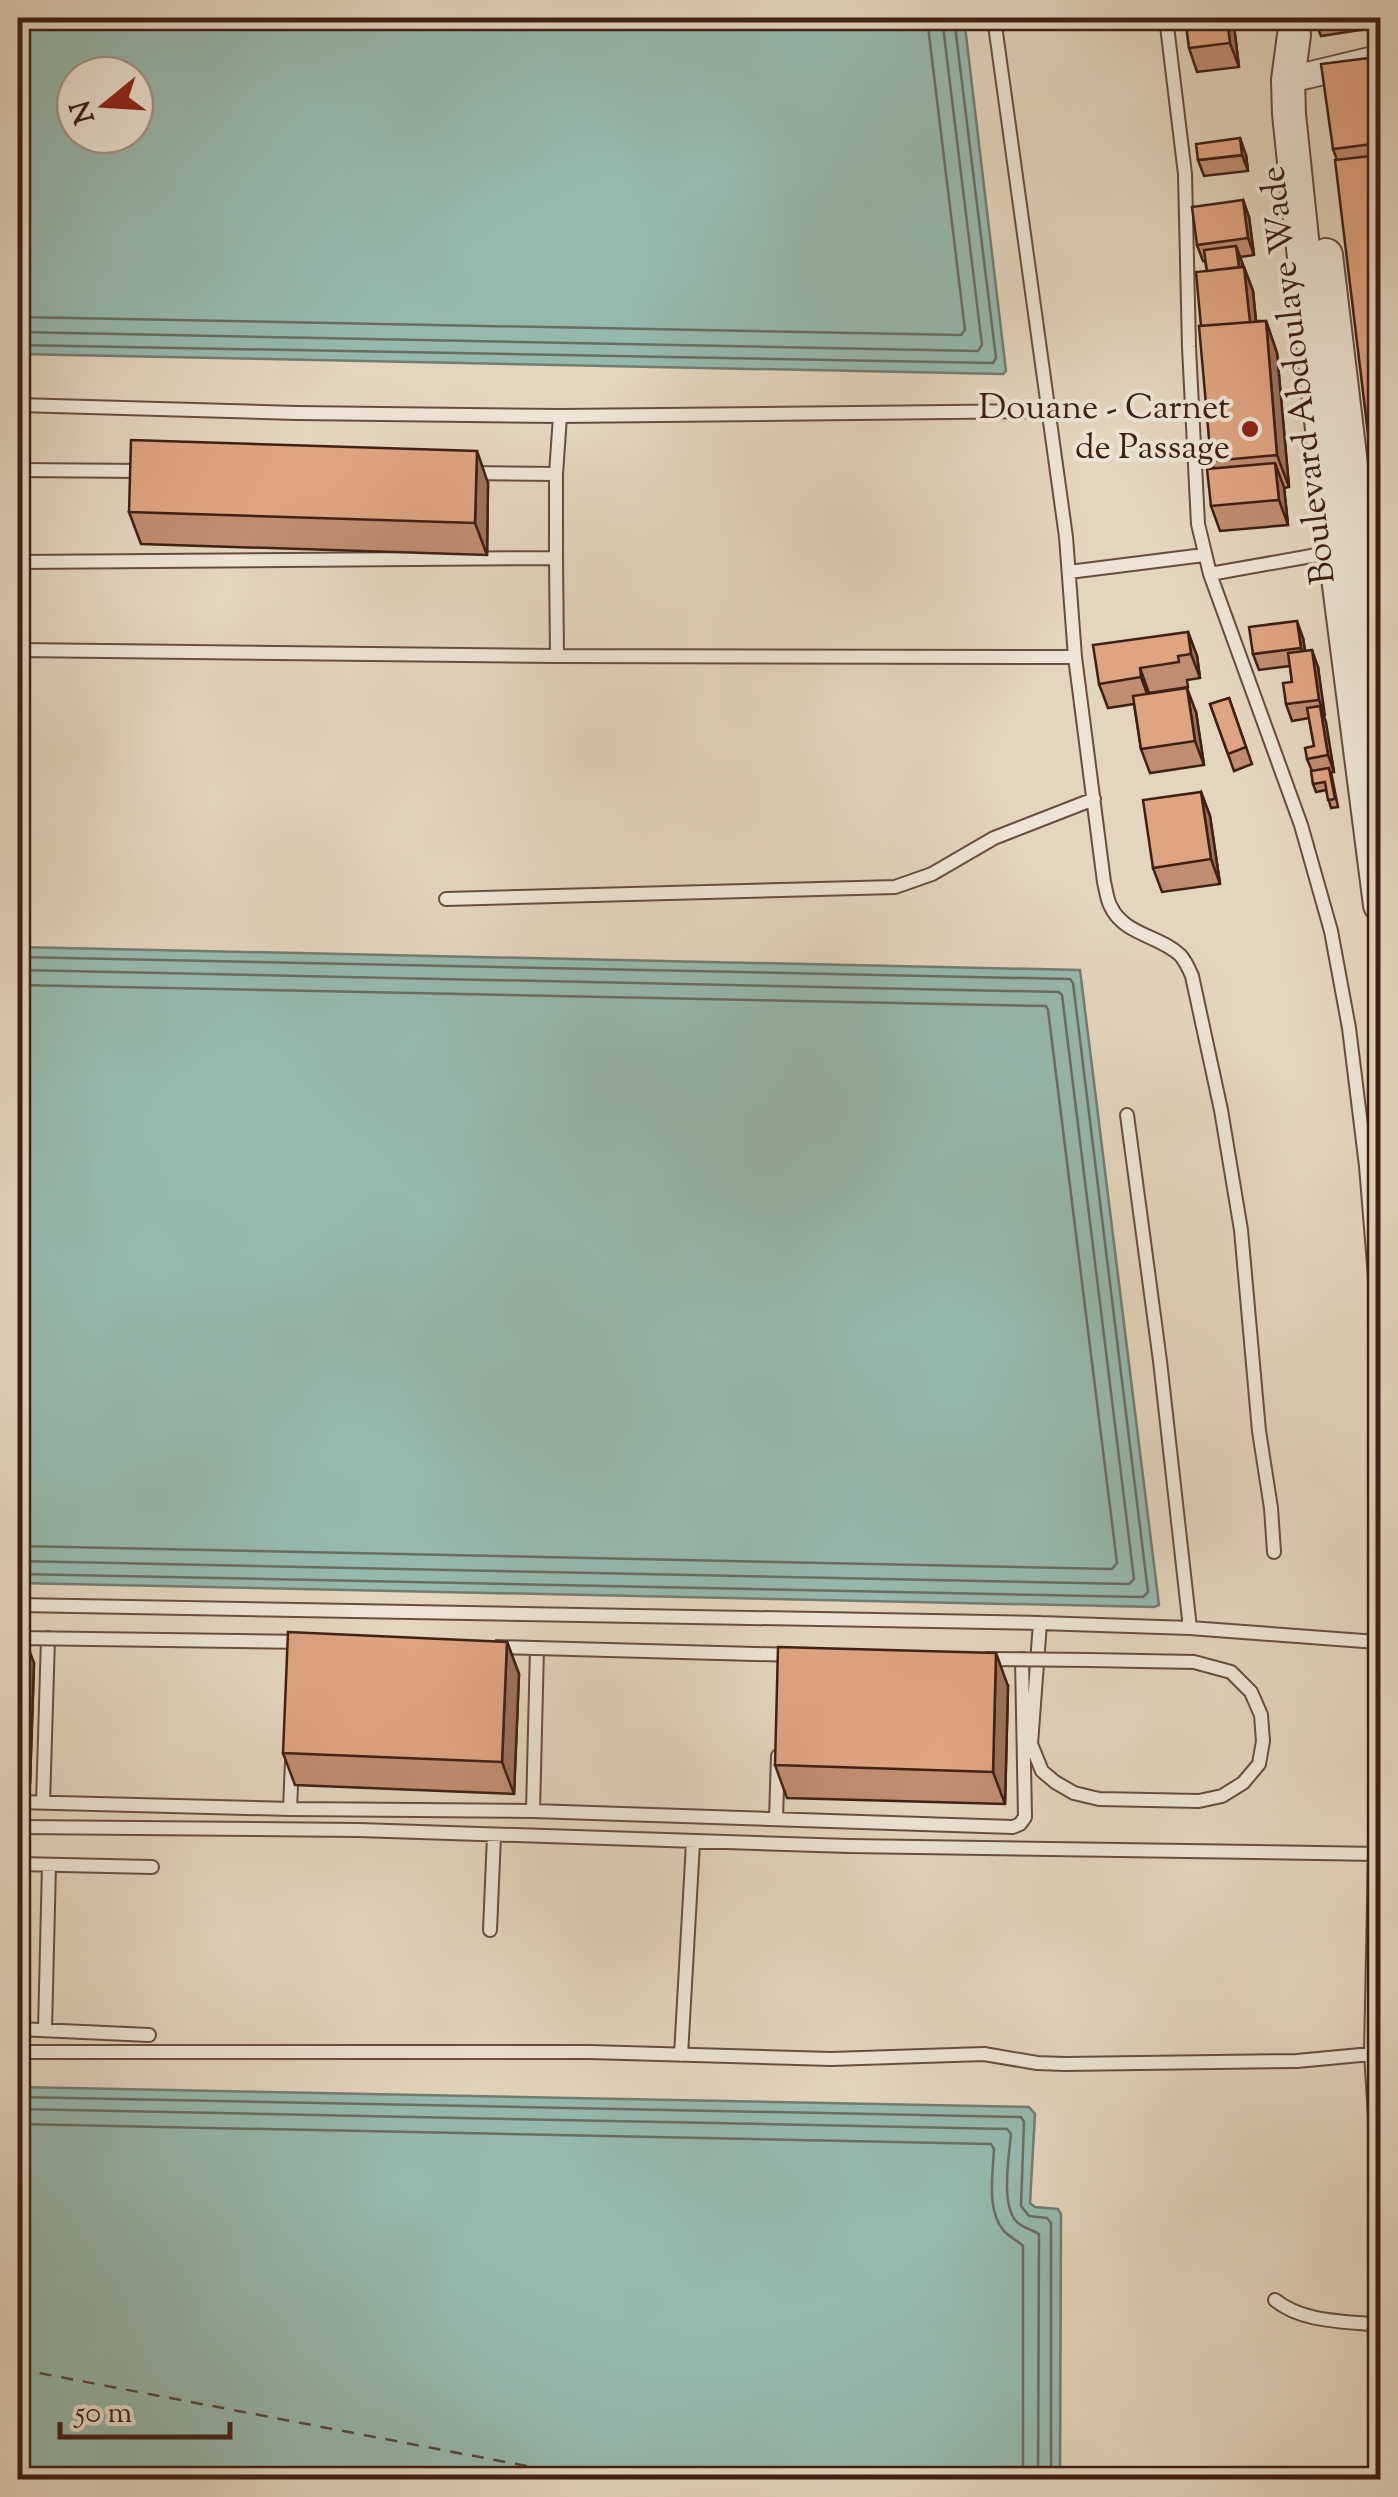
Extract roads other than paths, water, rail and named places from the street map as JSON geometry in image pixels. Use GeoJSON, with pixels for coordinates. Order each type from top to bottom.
{"type":"FeatureCollection","features":[{"type":"Feature","properties":{"kind":"street","name":"Boulevard Abdoulaye Wade"},"geometry":{"type":"LineString","coordinates":[[1294,26],[1296,78],[1380,708]]}},
{"type":"Feature","properties":{"kind":"street"},"geometry":{"type":"LineString","coordinates":[[1296,78],[1380,58]]}},
{"type":"Feature","properties":{"kind":"street","name":"Boulevard Abdoulaye Wade"},"geometry":{"type":"LineString","coordinates":[[1359,554],[1380,905]]}},
{"type":"Feature","properties":{"kind":"lane"},"geometry":{"type":"LineString","coordinates":[[994,18],[1050,411],[1066,537],[1075,658],[1104,882],[1110,906],[1120,920],[1182,956],[1192,976],[1221,1110],[1241,1230],[1274,1552]]}},
{"type":"Feature","properties":{"kind":"lane"},"geometry":{"type":"LineString","coordinates":[[1166,18],[1185,174],[1198,524],[1210,574],[1302,825],[1331,931],[1366,1166],[1379,1326],[1378,1854],[1370,2054],[1380,2195]]}},
{"type":"Feature","properties":{"kind":"lane"},"geometry":{"type":"LineString","coordinates":[[18,405],[560,416],[1050,411]]}},
{"type":"Feature","properties":{"kind":"lane"},"geometry":{"type":"LineString","coordinates":[[557,656],[556,474],[560,416]]}},
{"type":"Feature","properties":{"kind":"lane"},"geometry":{"type":"LineString","coordinates":[[18,470],[157,471]]}},
{"type":"Feature","properties":{"kind":"lane"},"geometry":{"type":"LineString","coordinates":[[456,473],[556,474]]}},
{"type":"Feature","properties":{"kind":"lane"},"geometry":{"type":"LineString","coordinates":[[1210,574],[1317,554],[1359,554]]}},
{"type":"Feature","properties":{"kind":"lane"},"geometry":{"type":"LineString","coordinates":[[1069,572],[1204,556]]}},
{"type":"Feature","properties":{"kind":"lane"},"geometry":{"type":"LineString","coordinates":[[18,562],[556,558]]}},
{"type":"Feature","properties":{"kind":"lane"},"geometry":{"type":"LineString","coordinates":[[18,650],[1075,658]]}},
{"type":"Feature","properties":{"kind":"lane"},"geometry":{"type":"LineString","coordinates":[[446,899],[895,887],[932,874],[994,838],[1094,799]]}},
{"type":"Feature","properties":{"kind":"lane"},"geometry":{"type":"LineString","coordinates":[[1127,1116],[1190,1628]]}},
{"type":"Feature","properties":{"kind":"lane"},"geometry":{"type":"LineString","coordinates":[[18,1605],[1190,1628],[1378,1642]]}},
{"type":"Feature","properties":{"kind":"lane"},"geometry":{"type":"LineString","coordinates":[[966,1658],[1038,1660],[1055,1660],[1088,1660],[1194,1662],[1231,1672],[1252,1692],[1261,1714],[1263,1741],[1259,1764],[1222,1796],[1198,1801],[1099,1798],[1074,1793],[1055,1782],[1042,1771],[1031,1744],[1038,1675],[1039,1658],[1040,1640],[1040,1624]]}},
{"type":"Feature","properties":{"kind":"lane"},"geometry":{"type":"LineString","coordinates":[[18,1638],[315,1642]]}},
{"type":"Feature","properties":{"kind":"lane"},"geometry":{"type":"LineString","coordinates":[[43,1803],[48,1638]]}},
{"type":"Feature","properties":{"kind":"lane"},"geometry":{"type":"LineString","coordinates":[[296,1642],[296,1660]]}},
{"type":"Feature","properties":{"kind":"lane"},"geometry":{"type":"LineString","coordinates":[[481,1646],[817,1656]]}},
{"type":"Feature","properties":{"kind":"lane"},"geometry":{"type":"LineString","coordinates":[[533,1811],[537,1648]]}},
{"type":"Feature","properties":{"kind":"lane"},"geometry":{"type":"LineString","coordinates":[[780,1655],[780,1674]]}},
{"type":"Feature","properties":{"kind":"lane"},"geometry":{"type":"LineString","coordinates":[[18,1802],[533,1811],[1013,1826],[1025,1816],[1022,1659]]}},
{"type":"Feature","properties":{"kind":"lane"},"geometry":{"type":"LineString","coordinates":[[776,1819],[778,1746]]}},
{"type":"Feature","properties":{"kind":"lane"},"geometry":{"type":"LineString","coordinates":[[290,1809],[292,1753]]}},
{"type":"Feature","properties":{"kind":"lane"},"geometry":{"type":"LineString","coordinates":[[18,1827],[359,1830],[693,1842],[1378,1854]]}},
{"type":"Feature","properties":{"kind":"lane"},"geometry":{"type":"LineString","coordinates":[[490,1930],[494,1836]]}},
{"type":"Feature","properties":{"kind":"lane"},"geometry":{"type":"LineString","coordinates":[[681,2055],[693,1842]]}},
{"type":"Feature","properties":{"kind":"lane"},"geometry":{"type":"LineString","coordinates":[[18,1864],[152,1867]]}},
{"type":"Feature","properties":{"kind":"lane"},"geometry":{"type":"LineString","coordinates":[[45,2030],[49,1865]]}},
{"type":"Feature","properties":{"kind":"lane"},"geometry":{"type":"LineString","coordinates":[[18,2029],[149,2034]]}},
{"type":"Feature","properties":{"kind":"lane"},"geometry":{"type":"LineString","coordinates":[[18,2052],[571,2052],[831,2059],[984,2054],[1066,2064],[1298,2062],[1370,2054]]}},
{"type":"Feature","properties":{"kind":"lane"},"geometry":{"type":"LineString","coordinates":[[1275,2300],[1304,2316],[1380,2324]]}},
{"type":"Feature","properties":{"kind":"water"},"geometry":{"type":"Polygon","coordinates":[[[18,18],[964,18],[1006,371],[1003,374],[18,354],[18,18]]]}},
{"type":"Feature","properties":{"kind":"water"},"geometry":{"type":"Polygon","coordinates":[[[18,947],[1080,970],[1159,1605],[18,1583],[18,947]]]}},
{"type":"Feature","properties":{"kind":"water"},"geometry":{"type":"Polygon","coordinates":[[[18,2087],[1029,2107],[1035,2114],[1030,2203],[1058,2209],[1061,2214],[1060,2479],[18,2479],[18,2087]]]}},
{"type":"Feature","properties":{"kind":"place","name":"Douane - Carnet de Passage"},"geometry":{"type":"Point","coordinates":[1250,429]}}]}
